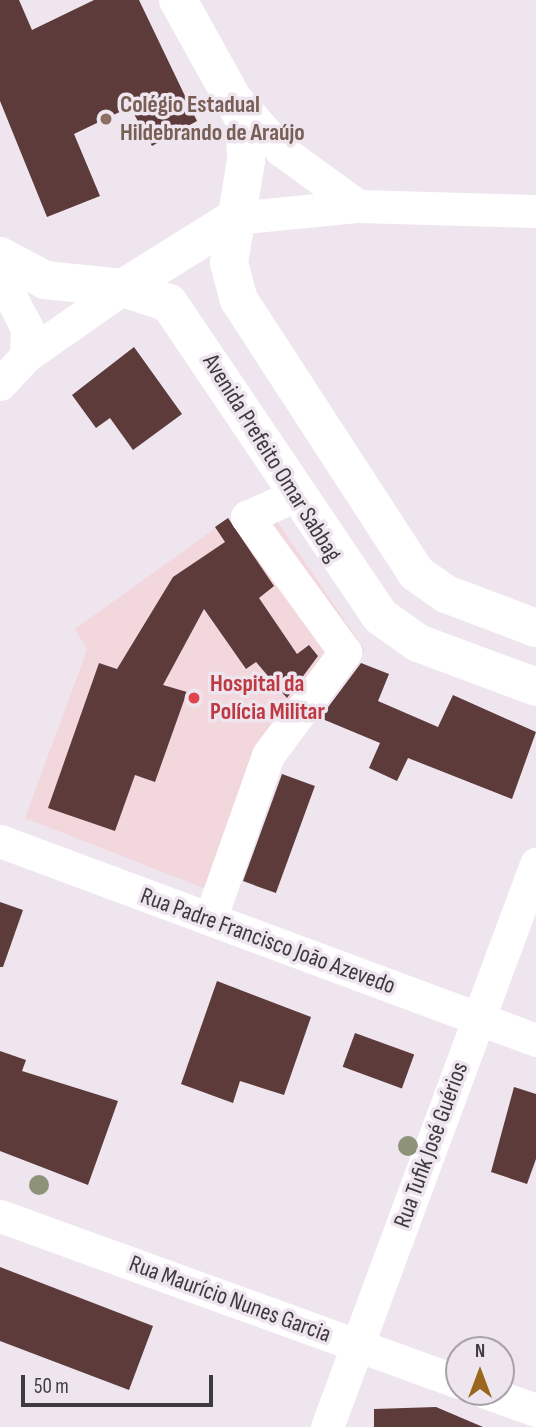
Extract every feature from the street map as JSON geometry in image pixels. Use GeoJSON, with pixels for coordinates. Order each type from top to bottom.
{"type":"FeatureCollection","features":[{"type":"Feature","properties":{"kind":"main road"},"geometry":{"type":"LineString","coordinates":[[178,0],[237,100],[248,139],[235,218],[231,282],[341,459],[416,573],[446,594],[536,628]]}},
{"type":"Feature","properties":{"kind":"main road"},"geometry":{"type":"LineString","coordinates":[[123,288],[235,218]]}},
{"type":"Feature","properties":{"kind":"main road","name":"Avenida Prefeito Omar Sabbag"},"geometry":{"type":"LineString","coordinates":[[0,256],[45,280],[123,288],[169,303],[183,317],[361,595],[399,632],[536,687]]}},
{"type":"Feature","properties":{"kind":"main road"},"geometry":{"type":"LineString","coordinates":[[294,491],[341,459]]}},
{"type":"Feature","properties":{"kind":"street"},"geometry":{"type":"LineString","coordinates":[[237,100],[281,150],[358,206]]}},
{"type":"Feature","properties":{"kind":"street"},"geometry":{"type":"LineString","coordinates":[[235,218],[358,206],[536,211]]}},
{"type":"Feature","properties":{"kind":"street"},"geometry":{"type":"LineString","coordinates":[[0,277],[27,328],[26,356]]}},
{"type":"Feature","properties":{"kind":"street"},"geometry":{"type":"LineString","coordinates":[[0,384],[26,356],[123,288]]}},
{"type":"Feature","properties":{"kind":"street"},"geometry":{"type":"LineString","coordinates":[[210,919],[268,755],[345,652],[247,517],[294,491]]}},
{"type":"Feature","properties":{"kind":"street","name":"Rua Padre Francisco João Azevedo"},"geometry":{"type":"LineString","coordinates":[[0,841],[536,1040]]}},
{"type":"Feature","properties":{"kind":"street","name":"Rua Tufik José Guérios"},"geometry":{"type":"LineString","coordinates":[[327,1427],[536,864]]}},
{"type":"Feature","properties":{"kind":"street","name":"Rua Maurício Nunes Garcia"},"geometry":{"type":"LineString","coordinates":[[0,1216],[445,1377]]}},
{"type":"Feature","properties":{"kind":"street"},"geometry":{"type":"LineString","coordinates":[[515,1403],[536,1410]]}},
{"type":"Feature","properties":{"kind":"shaded area","name":"Hospital da Polícia Militar"},"geometry":{"type":"Polygon","coordinates":[[[267,507],[365,650],[300,719],[229,898],[25,818],[87,650],[75,629],[235,514],[267,507]]]}},
{"type":"Feature","properties":{"kind":"building"},"geometry":{"type":"Polygon","coordinates":[[[0,0],[19,0],[32,30],[94,0],[139,0],[197,121],[152,146],[130,107],[74,134],[100,196],[47,217],[0,101],[0,0]]]}},
{"type":"Feature","properties":{"kind":"building"},"geometry":{"type":"Polygon","coordinates":[[[134,347],[182,414],[133,450],[110,418],[96,428],[72,395],[134,347]]]}},
{"type":"Feature","properties":{"kind":"building"},"geometry":{"type":"Polygon","coordinates":[[[228,518],[274,586],[259,598],[297,654],[309,645],[318,656],[287,698],[256,662],[246,669],[204,609],[163,685],[187,692],[155,782],[135,775],[115,831],[48,808],[99,663],[117,669],[173,577],[225,542],[215,527],[228,518]]]}},
{"type":"Feature","properties":{"kind":"building"},"geometry":{"type":"Polygon","coordinates":[[[361,663],[389,674],[378,701],[438,727],[453,695],[536,732],[512,799],[408,758],[397,781],[369,768],[380,743],[320,718],[361,663]]]}},
{"type":"Feature","properties":{"kind":"building"},"geometry":{"type":"Polygon","coordinates":[[[282,774],[315,786],[276,893],[243,881],[282,774]]]}},
{"type":"Feature","properties":{"kind":"building"},"geometry":{"type":"Polygon","coordinates":[[[0,902],[23,910],[3,967],[0,967],[0,902]]]}},
{"type":"Feature","properties":{"kind":"building"},"geometry":{"type":"Polygon","coordinates":[[[217,981],[311,1017],[284,1095],[240,1081],[233,1103],[181,1084],[217,981]]]}},
{"type":"Feature","properties":{"kind":"building"},"geometry":{"type":"Polygon","coordinates":[[[355,1033],[414,1055],[402,1088],[343,1067],[355,1033]]]}},
{"type":"Feature","properties":{"kind":"building"},"geometry":{"type":"Polygon","coordinates":[[[0,1051],[26,1060],[22,1071],[118,1101],[88,1185],[0,1151],[0,1051]]]}},
{"type":"Feature","properties":{"kind":"building"},"geometry":{"type":"Polygon","coordinates":[[[514,1087],[536,1094],[536,1159],[527,1184],[491,1172],[514,1087]]]}},
{"type":"Feature","properties":{"kind":"building"},"geometry":{"type":"Polygon","coordinates":[[[0,1267],[153,1326],[129,1390],[0,1341],[0,1267]]]}},
{"type":"Feature","properties":{"kind":"building"},"geometry":{"type":"Polygon","coordinates":[[[436,1407],[483,1427],[374,1427],[374,1409],[436,1407]]]}},
{"type":"Feature","properties":{"kind":"place","name":"Colégio Estadual Hildebrando de Araújo"},"geometry":{"type":"Point","coordinates":[106,119]}},
{"type":"Feature","properties":{"kind":"place","name":"Hospital da Polícia Militar"},"geometry":{"type":"Point","coordinates":[194,698]}}]}
